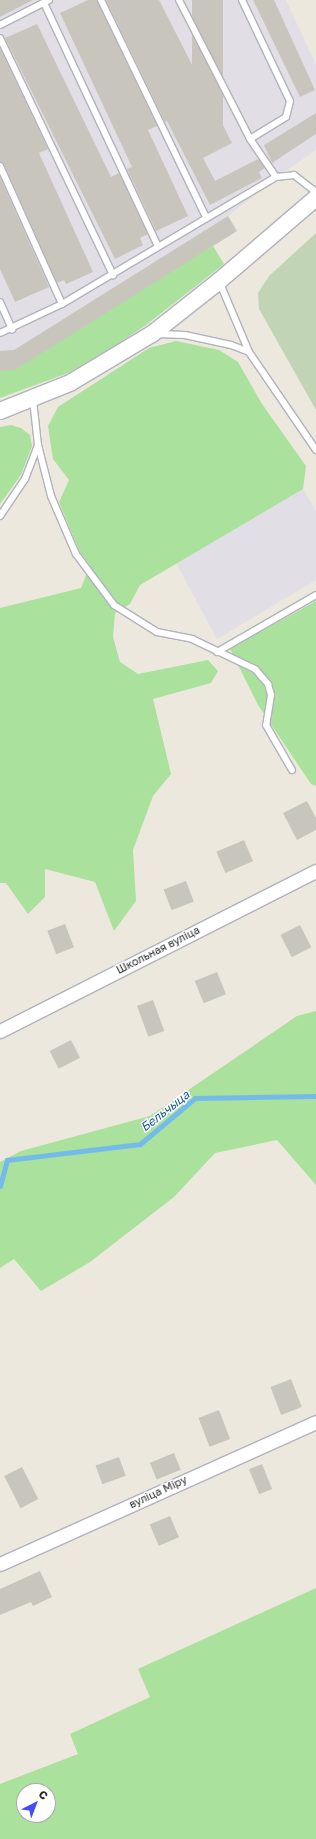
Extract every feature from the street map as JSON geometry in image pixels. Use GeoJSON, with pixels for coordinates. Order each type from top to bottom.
{"type":"FeatureCollection","features":[{"type":"Feature","properties":{"kind":"street"},"geometry":{"type":"LineString","coordinates":[[0,411],[32,400],[89,372],[152,334],[219,282],[316,198]]}},
{"type":"Feature","properties":{"kind":"street","name":"Школьная вуліца"},"geometry":{"type":"LineString","coordinates":[[0,1031],[316,871]]}},
{"type":"Feature","properties":{"kind":"street","name":"вуліца Міру"},"geometry":{"type":"LineString","coordinates":[[0,1564],[316,1422]]}},
{"type":"Feature","properties":{"kind":"lane"},"geometry":{"type":"LineString","coordinates":[[101,0],[206,216]]}},
{"type":"Feature","properties":{"kind":"lane"},"geometry":{"type":"LineString","coordinates":[[179,0],[250,139],[276,177]]}},
{"type":"Feature","properties":{"kind":"lane"},"geometry":{"type":"LineString","coordinates":[[242,0],[290,101],[286,117],[250,139]]}},
{"type":"Feature","properties":{"kind":"lane"},"geometry":{"type":"LineString","coordinates":[[0,25],[46,1],[158,246]]}},
{"type":"Feature","properties":{"kind":"lane"},"geometry":{"type":"LineString","coordinates":[[0,38],[112,275]]}},
{"type":"Feature","properties":{"kind":"lane"},"geometry":{"type":"LineString","coordinates":[[0,166],[62,304]]}},
{"type":"Feature","properties":{"kind":"lane"},"geometry":{"type":"LineString","coordinates":[[0,333],[12,329],[62,304],[112,275],[206,216],[276,177],[294,175],[316,192]]}},
{"type":"Feature","properties":{"kind":"lane"},"geometry":{"type":"LineString","coordinates":[[219,282],[249,352],[316,450]]}},
{"type":"Feature","properties":{"kind":"lane"},"geometry":{"type":"LineString","coordinates":[[0,302],[12,329]]}},
{"type":"Feature","properties":{"kind":"lane"},"geometry":{"type":"LineString","coordinates":[[152,334],[185,335],[231,345],[249,352]]}},
{"type":"Feature","properties":{"kind":"lane"},"geometry":{"type":"LineString","coordinates":[[32,400],[38,445],[51,496],[76,554],[114,605],[157,632],[192,638],[217,652],[255,669],[268,684],[270,695],[266,725],[292,770]]}},
{"type":"Feature","properties":{"kind":"lane"},"geometry":{"type":"LineString","coordinates":[[0,516],[25,479],[38,445]]}},
{"type":"Feature","properties":{"kind":"lane"},"geometry":{"type":"LineString","coordinates":[[217,652],[316,595]]}},
{"type":"Feature","properties":{"kind":"shaded area"},"geometry":{"type":"Polygon","coordinates":[[[0,0],[286,0],[316,65],[316,150],[280,175],[228,216],[237,231],[15,370],[0,371],[0,0]]]}},
{"type":"Feature","properties":{"kind":"shaded area"},"geometry":{"type":"Polygon","coordinates":[[[303,489],[316,511],[316,580],[217,639],[176,563],[303,489]]]}},
{"type":"Feature","properties":{"kind":"green space"},"geometry":{"type":"Polygon","coordinates":[[[316,233],[316,410],[259,309],[258,293],[269,276],[316,233]]]}},
{"type":"Feature","properties":{"kind":"green space"},"geometry":{"type":"Polygon","coordinates":[[[213,246],[224,264],[146,325],[109,350],[68,373],[0,398],[0,371],[213,246]]]}},
{"type":"Feature","properties":{"kind":"green space"},"geometry":{"type":"Polygon","coordinates":[[[176,341],[219,350],[238,362],[262,404],[306,466],[303,489],[140,585],[130,604],[115,613],[113,637],[120,662],[138,674],[208,660],[218,671],[211,683],[153,699],[171,774],[153,796],[133,850],[136,901],[114,931],[95,882],[45,869],[45,897],[28,914],[6,883],[0,883],[0,608],[81,588],[90,565],[80,552],[59,502],[69,480],[53,459],[48,426],[58,407],[149,348],[176,341]]]}},
{"type":"Feature","properties":{"kind":"green space"},"geometry":{"type":"Polygon","coordinates":[[[11,425],[21,428],[30,435],[32,446],[21,475],[0,504],[0,427],[11,425]]]}},
{"type":"Feature","properties":{"kind":"green space"},"geometry":{"type":"Polygon","coordinates":[[[316,601],[316,786],[311,784],[258,705],[230,649],[316,601]]]}},
{"type":"Feature","properties":{"kind":"green space"},"geometry":{"type":"Polygon","coordinates":[[[316,1011],[316,1185],[277,1140],[215,1153],[174,1197],[90,1262],[41,1291],[14,1259],[0,1268],[0,1162],[21,1151],[150,1116],[297,1016],[316,1011]]]}},
{"type":"Feature","properties":{"kind":"green space"},"geometry":{"type":"Polygon","coordinates":[[[316,1588],[316,1839],[0,1839],[0,1784],[78,1754],[70,1734],[150,1697],[138,1669],[316,1588]]]}},
{"type":"Feature","properties":{"kind":"building"},"geometry":{"type":"Polygon","coordinates":[[[0,0],[33,0],[0,17],[0,0]]]}},
{"type":"Feature","properties":{"kind":"building"},"geometry":{"type":"Polygon","coordinates":[[[88,0],[97,0],[157,126],[148,130],[188,216],[156,231],[127,169],[132,167],[60,13],[88,0]]]}},
{"type":"Feature","properties":{"kind":"building"},"geometry":{"type":"Polygon","coordinates":[[[106,0],[159,0],[232,143],[203,158],[215,181],[258,159],[265,168],[259,172],[262,178],[210,205],[167,121],[165,122],[106,0]]]}},
{"type":"Feature","properties":{"kind":"building"},"geometry":{"type":"Polygon","coordinates":[[[192,0],[223,0],[223,134],[192,134],[192,0]]]}},
{"type":"Feature","properties":{"kind":"building"},"geometry":{"type":"Polygon","coordinates":[[[253,0],[274,0],[315,90],[300,97],[253,0]]]}},
{"type":"Feature","properties":{"kind":"building"},"geometry":{"type":"Polygon","coordinates":[[[37,24],[111,177],[119,173],[148,234],[140,238],[143,245],[115,259],[5,38],[37,24]]]}},
{"type":"Feature","properties":{"kind":"building"},"geometry":{"type":"Polygon","coordinates":[[[0,48],[48,149],[39,153],[93,272],[66,284],[64,280],[57,283],[4,164],[0,162],[0,48]]]}},
{"type":"Feature","properties":{"kind":"building"},"geometry":{"type":"Polygon","coordinates":[[[316,113],[316,134],[272,163],[264,145],[316,113]]]}},
{"type":"Feature","properties":{"kind":"building"},"geometry":{"type":"Polygon","coordinates":[[[0,177],[49,287],[15,302],[0,269],[0,177]]]}},
{"type":"Feature","properties":{"kind":"building"},"geometry":{"type":"Polygon","coordinates":[[[228,216],[237,231],[15,370],[0,371],[0,351],[14,350],[228,216]]]}},
{"type":"Feature","properties":{"kind":"building"},"geometry":{"type":"Polygon","coordinates":[[[307,801],[316,818],[316,830],[297,840],[283,813],[307,801]]]}},
{"type":"Feature","properties":{"kind":"building"},"geometry":{"type":"Polygon","coordinates":[[[244,840],[253,861],[225,873],[216,852],[244,840]]]}},
{"type":"Feature","properties":{"kind":"building"},"geometry":{"type":"Polygon","coordinates":[[[186,881],[194,902],[171,910],[164,890],[186,881]]]}},
{"type":"Feature","properties":{"kind":"building"},"geometry":{"type":"Polygon","coordinates":[[[65,924],[74,947],[56,954],[47,931],[65,924]]]}},
{"type":"Feature","properties":{"kind":"building"},"geometry":{"type":"Polygon","coordinates":[[[300,925],[311,947],[292,957],[280,935],[300,925]]]}},
{"type":"Feature","properties":{"kind":"building"},"geometry":{"type":"Polygon","coordinates":[[[217,972],[226,994],[204,1003],[195,981],[217,972]]]}},
{"type":"Feature","properties":{"kind":"building"},"geometry":{"type":"Polygon","coordinates":[[[153,1000],[164,1031],[148,1037],[137,1006],[153,1000]]]}},
{"type":"Feature","properties":{"kind":"building"},"geometry":{"type":"Polygon","coordinates":[[[71,1040],[80,1058],[59,1069],[50,1051],[71,1040]]]}},
{"type":"Feature","properties":{"kind":"building"},"geometry":{"type":"Polygon","coordinates":[[[291,1379],[302,1407],[281,1415],[270,1387],[291,1379]]]}},
{"type":"Feature","properties":{"kind":"building"},"geometry":{"type":"Polygon","coordinates":[[[219,1410],[230,1439],[210,1447],[198,1418],[219,1410]]]}},
{"type":"Feature","properties":{"kind":"building"},"geometry":{"type":"Polygon","coordinates":[[[174,1453],[181,1470],[157,1479],[150,1463],[174,1453]]]}},
{"type":"Feature","properties":{"kind":"building"},"geometry":{"type":"Polygon","coordinates":[[[119,1457],[126,1476],[102,1484],[96,1466],[119,1457]]]}},
{"type":"Feature","properties":{"kind":"building"},"geometry":{"type":"Polygon","coordinates":[[[262,1464],[272,1489],[259,1494],[249,1469],[262,1464]]]}},
{"type":"Feature","properties":{"kind":"building"},"geometry":{"type":"Polygon","coordinates":[[[22,1467],[38,1499],[21,1508],[4,1476],[22,1467]]]}},
{"type":"Feature","properties":{"kind":"building"},"geometry":{"type":"Polygon","coordinates":[[[170,1516],[179,1537],[159,1546],[150,1525],[170,1516]]]}},
{"type":"Feature","properties":{"kind":"building"},"geometry":{"type":"Polygon","coordinates":[[[40,1571],[52,1597],[33,1606],[31,1602],[0,1615],[0,1589],[40,1571]]]}},
{"type":"Feature","properties":{"kind":"waterway","name":"Бельчыца"},"geometry":{"type":"LineString","coordinates":[[0,1186],[7,1160],[140,1144],[195,1098],[316,1096]]}}]}
